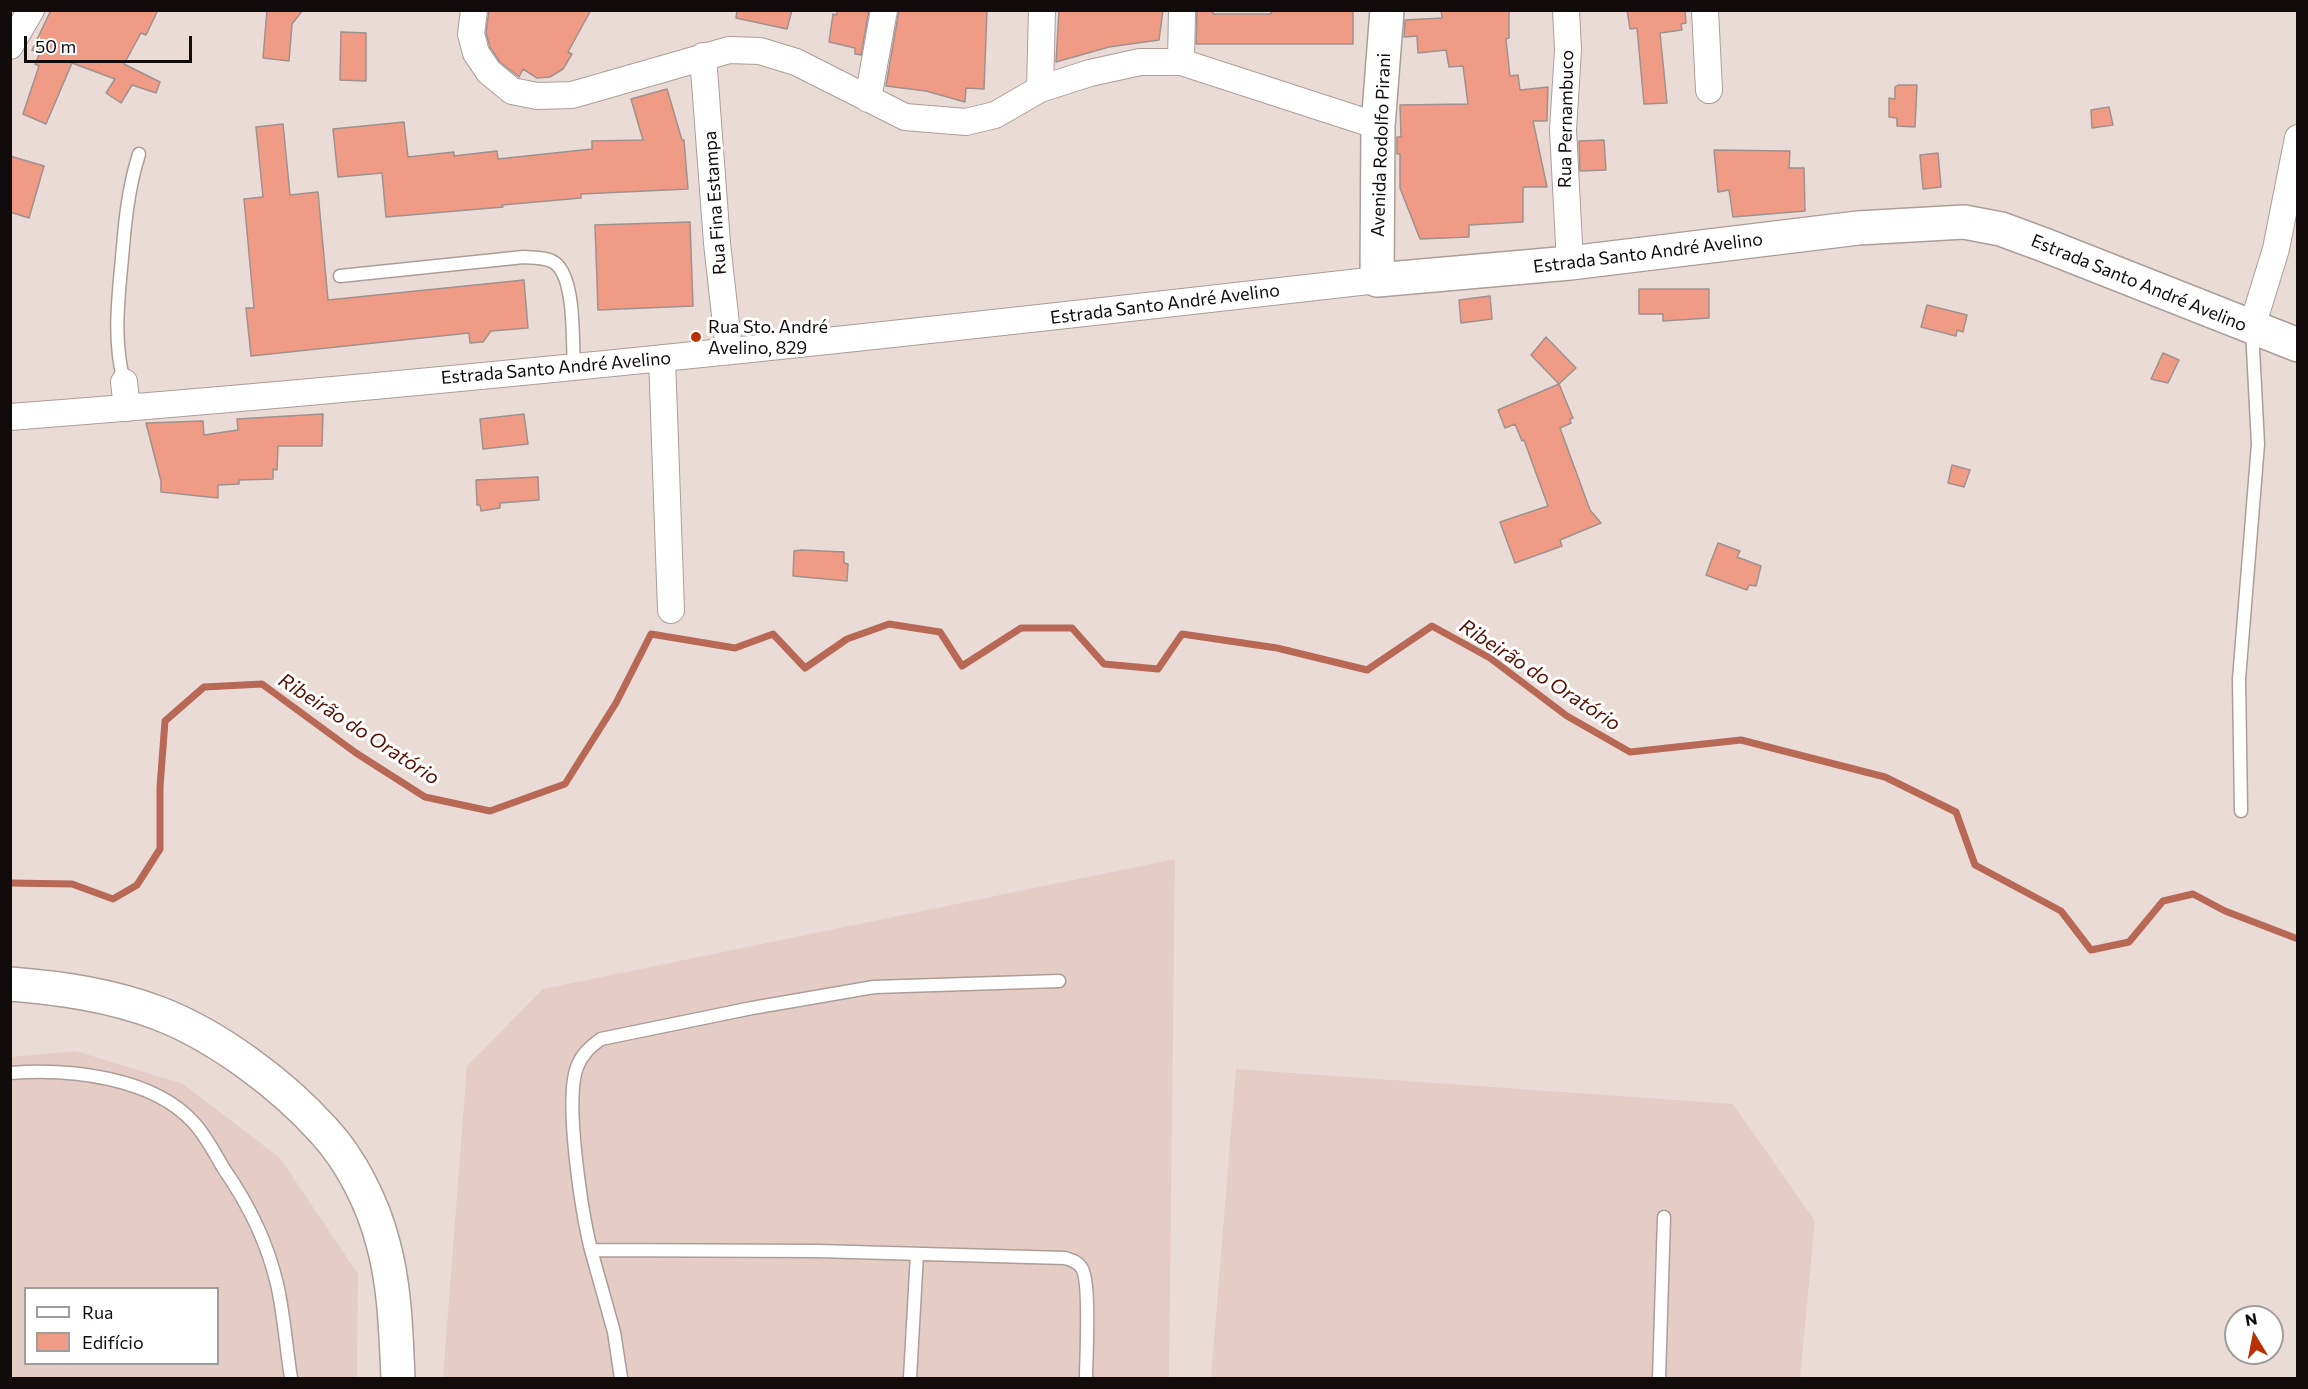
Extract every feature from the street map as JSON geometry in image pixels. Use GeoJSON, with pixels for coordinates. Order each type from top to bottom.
{"type":"FeatureCollection","features":[{"type":"Feature","properties":{"kind":"main road","name":"Avenida Rodolfo Pirani"},"geometry":{"type":"LineString","coordinates":[[1377,280],[1378,126],[1387,10]]}},
{"type":"Feature","properties":{"kind":"main road","name":"Estrada Santo André Avelino"},"geometry":{"type":"LineString","coordinates":[[1377,280],[1570,263],[1858,228],[1964,222],[2001,229],[2298,345]]}},
{"type":"Feature","properties":{"kind":"main road"},"geometry":{"type":"LineString","coordinates":[[10,984],[105,997],[158,1013],[178,1022],[207,1036],[252,1068],[325,1132],[360,1184],[383,1243],[396,1326],[398,1378]]}},
{"type":"Feature","properties":{"kind":"street"},"geometry":{"type":"LineString","coordinates":[[10,46],[31,10]]}},
{"type":"Feature","properties":{"kind":"street"},"geometry":{"type":"LineString","coordinates":[[474,10],[471,34],[476,53],[482,63],[489,72],[512,91],[529,95],[573,95],[703,56],[729,50],[760,51],[796,62],[905,117],[966,122],[995,115],[1040,89],[1116,66],[1140,62],[1181,62],[1378,126]]}},
{"type":"Feature","properties":{"kind":"street"},"geometry":{"type":"LineString","coordinates":[[868,99],[884,10]]}},
{"type":"Feature","properties":{"kind":"street"},"geometry":{"type":"LineString","coordinates":[[1040,89],[1042,10]]}},
{"type":"Feature","properties":{"kind":"street"},"geometry":{"type":"LineString","coordinates":[[1181,62],[1182,10]]}},
{"type":"Feature","properties":{"kind":"street","name":"Rua Pernambuco"},"geometry":{"type":"LineString","coordinates":[[1566,10],[1569,50],[1563,130],[1570,263]]}},
{"type":"Feature","properties":{"kind":"street"},"geometry":{"type":"LineString","coordinates":[[1705,10],[1709,90]]}},
{"type":"Feature","properties":{"kind":"street","name":"Rua Fina Estampa"},"geometry":{"type":"LineString","coordinates":[[703,56],[717,243],[729,351]]}},
{"type":"Feature","properties":{"kind":"street"},"geometry":{"type":"LineString","coordinates":[[2252,327],[2276,249],[2295,170],[2298,138]]}},
{"type":"Feature","properties":{"kind":"street","name":"Estrada Santo André Avelino"},"geometry":{"type":"LineString","coordinates":[[10,417],[574,368],[1377,280]]}},
{"type":"Feature","properties":{"kind":"street"},"geometry":{"type":"LineString","coordinates":[[662,358],[671,610]]}},
{"type":"Feature","properties":{"kind":"street"},"geometry":{"type":"LineString","coordinates":[[124,382],[127,408]]}},
{"type":"Feature","properties":{"kind":"lane"},"geometry":{"type":"LineString","coordinates":[[124,382],[116,333],[116,307],[126,201],[139,154]]}},
{"type":"Feature","properties":{"kind":"lane"},"geometry":{"type":"LineString","coordinates":[[340,276],[524,257],[545,258],[556,264],[568,281],[574,368]]}},
{"type":"Feature","properties":{"kind":"lane"},"geometry":{"type":"LineString","coordinates":[[2241,811],[2239,679],[2258,444],[2252,327]]}},
{"type":"Feature","properties":{"kind":"lane"},"geometry":{"type":"LineString","coordinates":[[621,1378],[614,1332],[580,1203],[574,1080],[582,1055],[601,1039],[752,1008],[874,987],[1059,981]]}},
{"type":"Feature","properties":{"kind":"lane"},"geometry":{"type":"LineString","coordinates":[[10,1073],[69,1072],[113,1080],[148,1092],[169,1103],[194,1122],[247,1202],[268,1249],[278,1286],[291,1378]]}},
{"type":"Feature","properties":{"kind":"lane"},"geometry":{"type":"LineString","coordinates":[[1659,1378],[1664,1217]]}},
{"type":"Feature","properties":{"kind":"lane"},"geometry":{"type":"LineString","coordinates":[[591,1250],[1065,1258],[1076,1262],[1083,1268],[1086,1283],[1086,1378]]}},
{"type":"Feature","properties":{"kind":"lane"},"geometry":{"type":"LineString","coordinates":[[910,1378],[917,1254]]}},
{"type":"Feature","properties":{"kind":"shaded area"},"geometry":{"type":"Polygon","coordinates":[[[1175,859],[1169,1378],[443,1378],[467,1066],[543,989],[1175,859]]]}},
{"type":"Feature","properties":{"kind":"shaded area"},"geometry":{"type":"Polygon","coordinates":[[[76,1051],[183,1084],[280,1158],[358,1274],[357,1378],[11,1378],[11,1057],[76,1051]]]}},
{"type":"Feature","properties":{"kind":"shaded area"},"geometry":{"type":"Polygon","coordinates":[[[1236,1069],[1733,1104],[1815,1221],[1800,1378],[1211,1378],[1236,1069]]]}},
{"type":"Feature","properties":{"kind":"building"},"geometry":{"type":"Polygon","coordinates":[[[51,10],[158,10],[146,35],[141,33],[124,64],[160,82],[156,93],[132,85],[121,103],[106,93],[115,79],[72,63],[46,124],[23,114],[39,66],[35,64],[40,53],[32,50],[51,10]]]}},
{"type":"Feature","properties":{"kind":"building"},"geometry":{"type":"Polygon","coordinates":[[[267,10],[303,10],[292,24],[289,61],[263,58],[267,10]]]}},
{"type":"Feature","properties":{"kind":"building"},"geometry":{"type":"Polygon","coordinates":[[[489,10],[591,10],[568,52],[572,54],[563,69],[550,77],[537,78],[523,69],[519,77],[500,62],[490,47],[486,33],[489,10]]]}},
{"type":"Feature","properties":{"kind":"building"},"geometry":{"type":"Polygon","coordinates":[[[737,10],[792,10],[787,29],[736,18],[737,10]]]}},
{"type":"Feature","properties":{"kind":"building"},"geometry":{"type":"Polygon","coordinates":[[[837,10],[869,10],[861,55],[855,54],[855,48],[829,42],[833,14],[837,15],[837,10]]]}},
{"type":"Feature","properties":{"kind":"building"},"geometry":{"type":"Polygon","coordinates":[[[899,10],[987,10],[984,89],[966,88],[965,102],[926,91],[886,86],[899,10]]]}},
{"type":"Feature","properties":{"kind":"building"},"geometry":{"type":"Polygon","coordinates":[[[1059,10],[1163,10],[1159,40],[1109,47],[1056,62],[1059,10]]]}},
{"type":"Feature","properties":{"kind":"building"},"geometry":{"type":"Polygon","coordinates":[[[1197,10],[1213,10],[1213,14],[1271,14],[1271,10],[1353,10],[1353,44],[1196,44],[1197,10]]]}},
{"type":"Feature","properties":{"kind":"building"},"geometry":{"type":"Polygon","coordinates":[[[1441,10],[1509,10],[1509,38],[1506,39],[1510,76],[1518,75],[1520,90],[1548,87],[1547,121],[1533,121],[1547,187],[1523,187],[1523,222],[1469,225],[1469,237],[1420,239],[1400,188],[1400,154],[1397,154],[1397,137],[1401,137],[1400,105],[1468,104],[1463,66],[1449,67],[1446,50],[1418,53],[1417,36],[1404,37],[1405,20],[1442,18],[1441,10]]]}},
{"type":"Feature","properties":{"kind":"building"},"geometry":{"type":"Polygon","coordinates":[[[1627,10],[1685,10],[1686,23],[1681,24],[1682,30],[1660,33],[1667,103],[1644,104],[1637,28],[1630,29],[1627,10]]]}},
{"type":"Feature","properties":{"kind":"building"},"geometry":{"type":"Polygon","coordinates":[[[341,32],[366,33],[366,81],[340,80],[341,32]]]}},
{"type":"Feature","properties":{"kind":"building"},"geometry":{"type":"Polygon","coordinates":[[[1917,85],[1915,127],[1897,126],[1897,118],[1889,117],[1889,98],[1895,99],[1895,87],[1917,85]]]}},
{"type":"Feature","properties":{"kind":"building"},"geometry":{"type":"Polygon","coordinates":[[[667,89],[682,140],[684,140],[688,189],[581,194],[581,198],[386,217],[382,173],[338,177],[333,129],[404,122],[408,157],[454,152],[454,156],[497,151],[498,159],[592,149],[592,141],[643,140],[631,99],[667,89]]]}},
{"type":"Feature","properties":{"kind":"building"},"geometry":{"type":"Polygon","coordinates":[[[2109,107],[2113,125],[2092,128],[2091,110],[2109,107]]]}},
{"type":"Feature","properties":{"kind":"building"},"geometry":{"type":"Polygon","coordinates":[[[283,124],[290,195],[318,192],[328,300],[524,280],[528,328],[491,331],[483,342],[470,343],[469,333],[251,356],[246,308],[254,308],[244,199],[263,197],[256,127],[283,124]]]}},
{"type":"Feature","properties":{"kind":"building"},"geometry":{"type":"Polygon","coordinates":[[[1604,140],[1606,170],[1580,171],[1579,141],[1604,140]]]}},
{"type":"Feature","properties":{"kind":"building"},"geometry":{"type":"Polygon","coordinates":[[[1714,150],[1790,151],[1789,168],[1804,168],[1805,211],[1733,217],[1729,190],[1718,192],[1714,150]]]}},
{"type":"Feature","properties":{"kind":"building"},"geometry":{"type":"Polygon","coordinates":[[[1938,153],[1941,187],[1923,189],[1920,155],[1938,153]]]}},
{"type":"Feature","properties":{"kind":"building"},"geometry":{"type":"Polygon","coordinates":[[[10,156],[44,166],[29,218],[10,212],[10,156]]]}},
{"type":"Feature","properties":{"kind":"building"},"geometry":{"type":"Polygon","coordinates":[[[690,222],[693,306],[598,310],[595,225],[690,222]]]}},
{"type":"Feature","properties":{"kind":"building"},"geometry":{"type":"Polygon","coordinates":[[[1639,289],[1709,289],[1709,318],[1663,321],[1663,314],[1639,314],[1639,289]]]}},
{"type":"Feature","properties":{"kind":"building"},"geometry":{"type":"Polygon","coordinates":[[[1490,296],[1492,319],[1461,323],[1459,300],[1490,296]]]}},
{"type":"Feature","properties":{"kind":"building"},"geometry":{"type":"Polygon","coordinates":[[[1927,305],[1967,315],[1963,332],[1957,330],[1956,336],[1921,327],[1927,305]]]}},
{"type":"Feature","properties":{"kind":"building"},"geometry":{"type":"Polygon","coordinates":[[[1546,337],[1576,368],[1559,384],[1531,355],[1546,337]]]}},
{"type":"Feature","properties":{"kind":"building"},"geometry":{"type":"Polygon","coordinates":[[[2163,353],[2179,360],[2168,383],[2151,379],[2163,353]]]}},
{"type":"Feature","properties":{"kind":"building"},"geometry":{"type":"Polygon","coordinates":[[[1559,384],[1573,418],[1570,419],[1571,423],[1560,428],[1590,510],[1601,523],[1560,540],[1562,546],[1515,563],[1500,522],[1548,506],[1524,440],[1522,441],[1515,424],[1505,428],[1498,410],[1559,384]]]}},
{"type":"Feature","properties":{"kind":"building"},"geometry":{"type":"Polygon","coordinates":[[[323,414],[322,446],[278,446],[277,470],[273,469],[273,479],[239,480],[239,484],[218,485],[218,498],[161,492],[161,481],[146,423],[203,421],[204,435],[238,430],[237,419],[323,414]]]}},
{"type":"Feature","properties":{"kind":"building"},"geometry":{"type":"Polygon","coordinates":[[[524,414],[528,444],[483,449],[480,419],[524,414]]]}},
{"type":"Feature","properties":{"kind":"building"},"geometry":{"type":"Polygon","coordinates":[[[1952,465],[1970,470],[1964,487],[1948,483],[1952,465]]]}},
{"type":"Feature","properties":{"kind":"building"},"geometry":{"type":"Polygon","coordinates":[[[538,477],[539,500],[500,503],[500,508],[481,511],[480,505],[477,505],[476,480],[538,477]]]}},
{"type":"Feature","properties":{"kind":"building"},"geometry":{"type":"Polygon","coordinates":[[[1718,543],[1740,551],[1737,557],[1761,566],[1756,586],[1749,585],[1747,590],[1706,575],[1718,543]]]}},
{"type":"Feature","properties":{"kind":"building"},"geometry":{"type":"Polygon","coordinates":[[[794,551],[844,552],[844,563],[848,564],[847,581],[793,576],[794,551]]]}},
{"type":"Feature","properties":{"kind":"waterway","name":"Ribeirão do Oratório"},"geometry":{"type":"LineString","coordinates":[[10,883],[72,884],[113,899],[137,885],[160,849],[160,787],[165,721],[204,687],[262,684],[356,753],[425,797],[490,811],[565,784],[616,703],[651,634],[735,648],[773,634],[805,668],[847,639],[889,624],[940,632],[962,666],[1021,628],[1072,628],[1104,664],[1158,669],[1182,634],[1277,648],[1367,670],[1432,626],[1490,658],[1567,716],[1630,752],[1741,740],[1885,777],[1956,812],[1975,865],[2061,911],[2091,950],[2129,942],[2163,901],[2193,894],[2225,911],[2298,939]]}},
{"type":"Feature","properties":{"kind":"place","name":"Rua Sto. André Avelino, 829"},"geometry":{"type":"Point","coordinates":[696,337]}}]}
